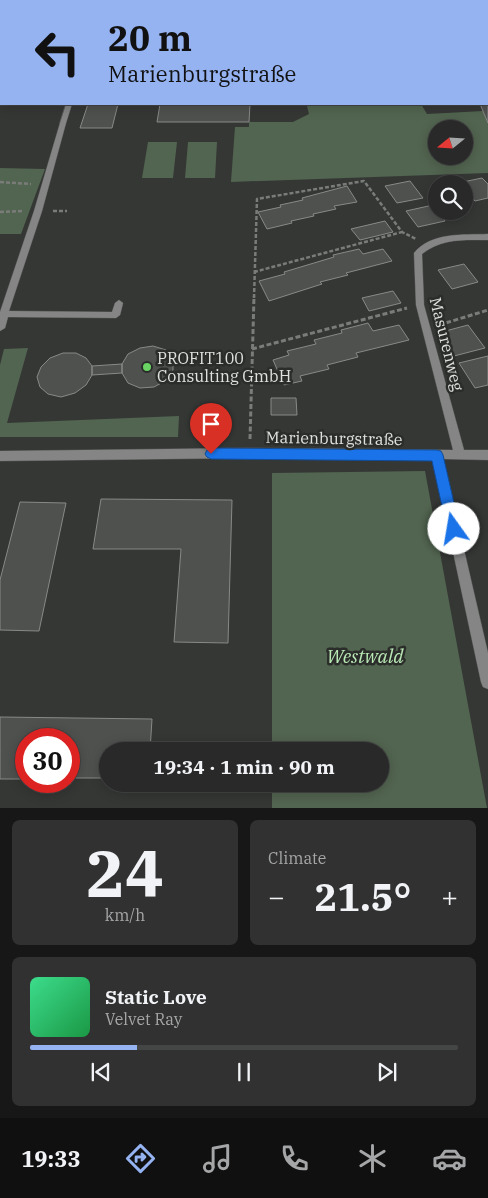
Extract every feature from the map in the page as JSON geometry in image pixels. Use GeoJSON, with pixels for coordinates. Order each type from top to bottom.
{"type":"FeatureCollection","features":[{"type":"Feature","properties":{"kind":"street"},"geometry":{"type":"LineString","coordinates":[[0,328],[38,211],[69,105]]}},
{"type":"Feature","properties":{"kind":"street"},"geometry":{"type":"LineString","coordinates":[[428,244],[440,239],[488,237]]}},
{"type":"Feature","properties":{"kind":"street","name":"Masurenweg"},"geometry":{"type":"LineString","coordinates":[[428,244],[418,253],[420,305],[460,455]]}},
{"type":"Feature","properties":{"kind":"street"},"geometry":{"type":"LineString","coordinates":[[4,314],[116,315],[120,303]]}},
{"type":"Feature","properties":{"kind":"street","name":"Marienburgstraße"},"geometry":{"type":"LineString","coordinates":[[0,456],[250,453],[488,455]]}},
{"type":"Feature","properties":{"kind":"street"},"geometry":{"type":"LineString","coordinates":[[437,455],[488,682]]}},
{"type":"Feature","properties":{"kind":"path"},"geometry":{"type":"LineString","coordinates":[[250,453],[257,199],[364,181],[402,232],[428,244]]}},
{"type":"Feature","properties":{"kind":"path"},"geometry":{"type":"LineString","coordinates":[[0,182],[44,185]]}},
{"type":"Feature","properties":{"kind":"path"},"geometry":{"type":"LineString","coordinates":[[0,212],[38,211]]}},
{"type":"Feature","properties":{"kind":"path"},"geometry":{"type":"LineString","coordinates":[[254,272],[402,232]]}},
{"type":"Feature","properties":{"kind":"path"},"geometry":{"type":"LineString","coordinates":[[252,349],[420,305]]}},
{"type":"Feature","properties":{"kind":"path"},"geometry":{"type":"LineString","coordinates":[[427,329],[488,310]]}},
{"type":"Feature","properties":{"kind":"green space"},"geometry":{"type":"Polygon","coordinates":[[[422,105],[427,114],[483,111],[488,123],[488,173],[231,182],[235,127],[249,127],[249,122],[293,122],[309,114],[307,106],[422,105]]]}},
{"type":"Feature","properties":{"kind":"green space"},"geometry":{"type":"Polygon","coordinates":[[[148,142],[177,142],[173,178],[142,178],[148,142]]]}},
{"type":"Feature","properties":{"kind":"green space"},"geometry":{"type":"Polygon","coordinates":[[[188,142],[217,142],[215,178],[185,178],[188,142]]]}},
{"type":"Feature","properties":{"kind":"green space"},"geometry":{"type":"Polygon","coordinates":[[[0,168],[45,169],[21,234],[0,234],[0,168]]]}},
{"type":"Feature","properties":{"kind":"green space"},"geometry":{"type":"Polygon","coordinates":[[[28,348],[7,423],[179,416],[178,437],[0,437],[0,365],[4,349],[28,348]]]}},
{"type":"Feature","properties":{"kind":"green space","name":"Westwald"},"geometry":{"type":"Polygon","coordinates":[[[425,471],[487,808],[272,808],[272,792],[389,792],[389,742],[272,742],[272,473],[425,471]]]}},
{"type":"Feature","properties":{"kind":"building"},"geometry":{"type":"Polygon","coordinates":[[[88,105],[118,105],[112,128],[80,128],[88,105]]]}},
{"type":"Feature","properties":{"kind":"building"},"geometry":{"type":"Polygon","coordinates":[[[160,105],[250,105],[249,122],[157,122],[160,105]]]}},
{"type":"Feature","properties":{"kind":"building"},"geometry":{"type":"Polygon","coordinates":[[[480,105],[488,105],[488,123],[480,105]]]}},
{"type":"Feature","properties":{"kind":"building"},"geometry":{"type":"Polygon","coordinates":[[[482,178],[488,184],[488,198],[475,201],[473,199],[473,180],[482,178]]]}},
{"type":"Feature","properties":{"kind":"building"},"geometry":{"type":"Polygon","coordinates":[[[410,181],[423,198],[397,203],[385,186],[410,181]]]}},
{"type":"Feature","properties":{"kind":"building"},"geometry":{"type":"Polygon","coordinates":[[[347,186],[357,202],[334,206],[336,209],[291,221],[292,223],[267,229],[258,212],[281,207],[280,205],[347,186]]]}},
{"type":"Feature","properties":{"kind":"building"},"geometry":{"type":"Polygon","coordinates":[[[428,206],[428,220],[445,221],[418,227],[406,211],[428,206]]]}},
{"type":"Feature","properties":{"kind":"building"},"geometry":{"type":"Polygon","coordinates":[[[385,221],[393,232],[360,240],[351,229],[385,221]]]}},
{"type":"Feature","properties":{"kind":"building"},"geometry":{"type":"Polygon","coordinates":[[[359,249],[363,254],[383,249],[392,261],[346,273],[348,275],[320,282],[322,284],[269,301],[259,281],[334,257],[333,255],[359,249]]]}},
{"type":"Feature","properties":{"kind":"building"},"geometry":{"type":"Polygon","coordinates":[[[464,264],[478,282],[452,289],[438,270],[464,264]]]}},
{"type":"Feature","properties":{"kind":"building"},"geometry":{"type":"Polygon","coordinates":[[[393,291],[401,303],[369,311],[362,298],[393,291]]]}},
{"type":"Feature","properties":{"kind":"building"},"geometry":{"type":"Polygon","coordinates":[[[368,323],[373,331],[399,325],[409,340],[356,353],[358,357],[327,365],[329,369],[300,376],[302,381],[284,385],[273,360],[289,355],[287,351],[316,344],[314,340],[342,333],[341,330],[368,323]]]}},
{"type":"Feature","properties":{"kind":"building"},"geometry":{"type":"Polygon","coordinates":[[[468,325],[485,348],[454,356],[438,333],[468,325]]]}},
{"type":"Feature","properties":{"kind":"building","name":"PROFIT100 Consulting GmbH"},"geometry":{"type":"Polygon","coordinates":[[[153,346],[166,350],[173,359],[173,370],[167,380],[154,387],[140,388],[128,383],[122,373],[122,364],[128,354],[140,348],[153,346]]]}},
{"type":"Feature","properties":{"kind":"building"},"geometry":{"type":"Polygon","coordinates":[[[63,353],[76,353],[86,358],[92,366],[92,375],[86,385],[75,393],[61,397],[48,394],[40,387],[37,377],[41,367],[50,358],[63,353]]]}},
{"type":"Feature","properties":{"kind":"building"},"geometry":{"type":"Polygon","coordinates":[[[488,356],[488,385],[475,388],[459,363],[488,356]]]}},
{"type":"Feature","properties":{"kind":"building"},"geometry":{"type":"Polygon","coordinates":[[[122,364],[122,373],[92,375],[92,366],[122,364]]]}},
{"type":"Feature","properties":{"kind":"building"},"geometry":{"type":"Polygon","coordinates":[[[271,398],[296,398],[297,415],[271,415],[271,398]]]}},
{"type":"Feature","properties":{"kind":"building"},"geometry":{"type":"Polygon","coordinates":[[[101,499],[232,500],[228,643],[174,642],[181,549],[93,549],[101,499]]]}},
{"type":"Feature","properties":{"kind":"building"},"geometry":{"type":"Polygon","coordinates":[[[20,502],[66,503],[39,631],[0,630],[0,580],[20,502]]]}},
{"type":"Feature","properties":{"kind":"building"},"geometry":{"type":"Polygon","coordinates":[[[0,717],[152,719],[151,742],[99,742],[99,778],[80,778],[80,728],[15,728],[15,779],[0,779],[0,717]]]}},
{"type":"Feature","properties":{"kind":"place","name":"PROFIT100 Consulting GmbH"},"geometry":{"type":"Point","coordinates":[147,367]}},
{"type":"Feature","properties":{"kind":"route"},"geometry":{"type":"LineString","coordinates":[[211,454],[437,455],[454,529]]}}]}
